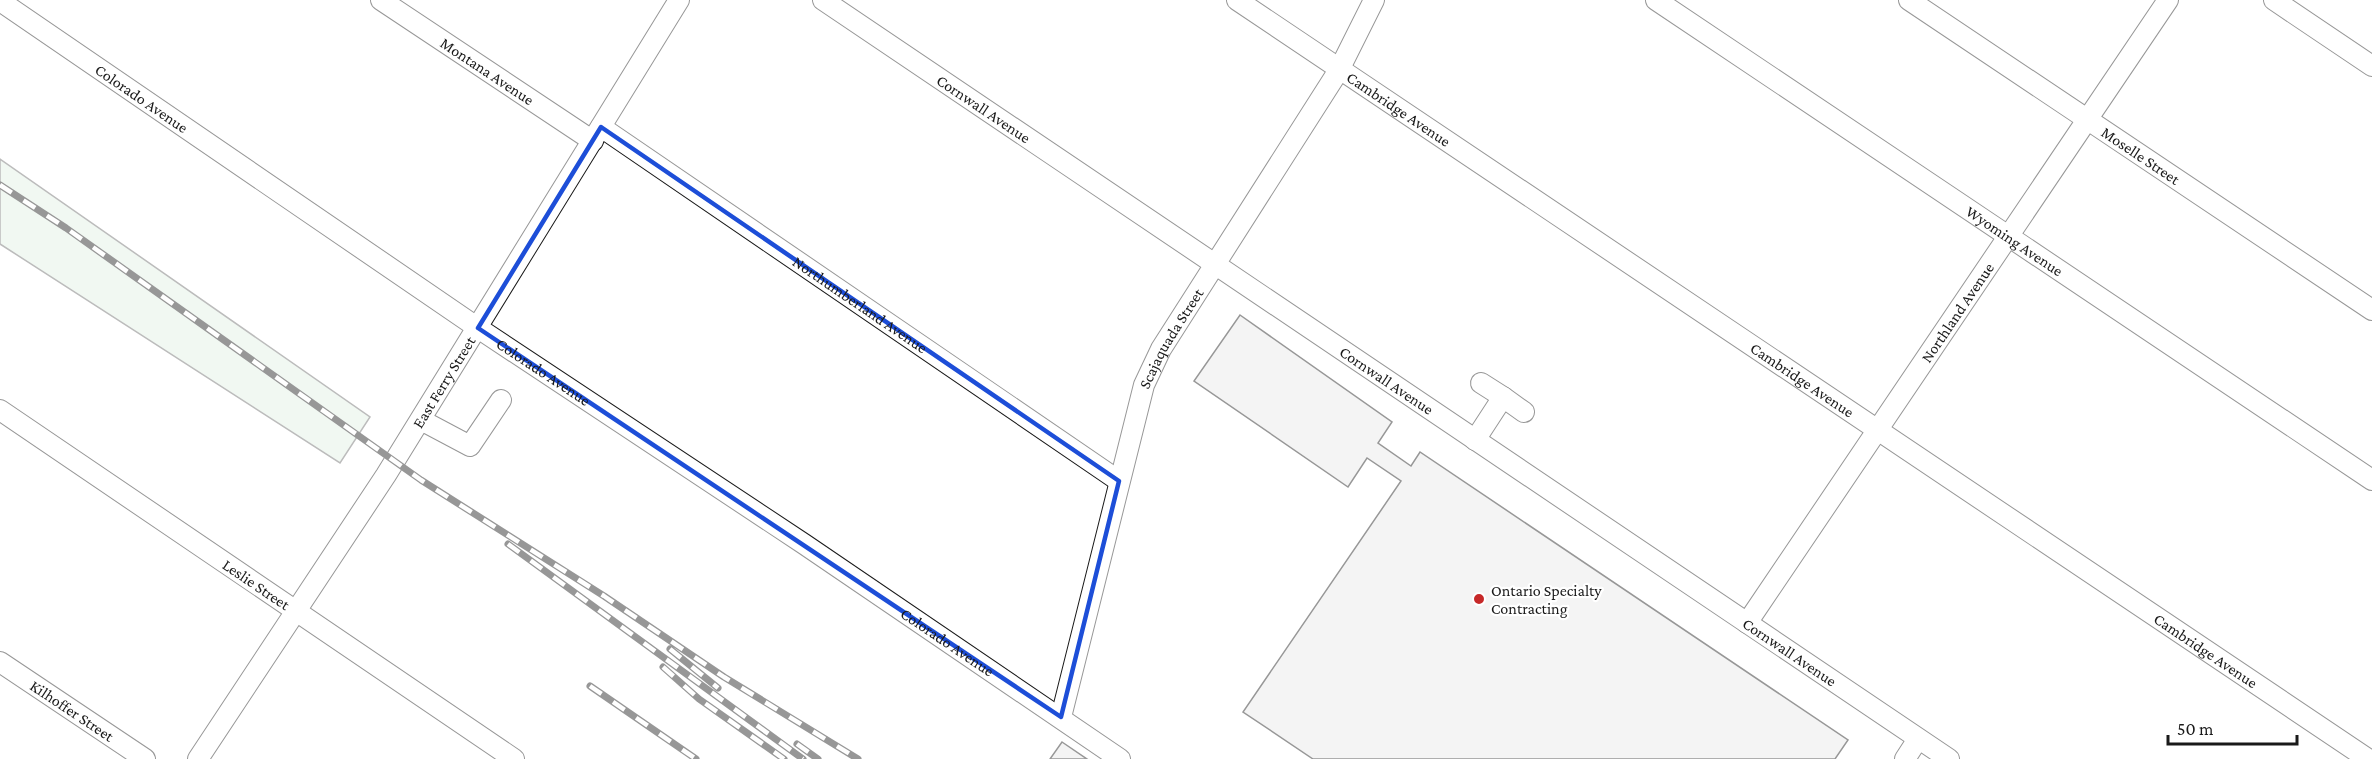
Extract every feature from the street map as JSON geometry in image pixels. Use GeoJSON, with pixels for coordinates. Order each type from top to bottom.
{"type":"FeatureCollection","features":[{"type":"Feature","properties":{"kind":"street","name":"Montana Avenue"},"geometry":{"type":"LineString","coordinates":[[381,0],[597,134]]}},
{"type":"Feature","properties":{"kind":"street","name":"East Ferry Street"},"geometry":{"type":"LineString","coordinates":[[198,759],[421,420],[679,0]]}},
{"type":"Feature","properties":{"kind":"street","name":"Cornwall Avenue"},"geometry":{"type":"LineString","coordinates":[[823,0],[1949,759]]}},
{"type":"Feature","properties":{"kind":"street","name":"Cambridge Avenue"},"geometry":{"type":"LineString","coordinates":[[1237,0],[2368,759]]}},
{"type":"Feature","properties":{"kind":"street","name":"Scajaquada Street"},"geometry":{"type":"LineString","coordinates":[[1061,717],[1144,385],[1161,349],[1339,70],[1374,0]]}},
{"type":"Feature","properties":{"kind":"street","name":"Wyoming Avenue"},"geometry":{"type":"LineString","coordinates":[[1656,0],[2372,480]]}},
{"type":"Feature","properties":{"kind":"street","name":"Moselle Street"},"geometry":{"type":"LineString","coordinates":[[1909,0],[2372,310]]}},
{"type":"Feature","properties":{"kind":"street","name":"Northland Avenue"},"geometry":{"type":"LineString","coordinates":[[1747,623],[2168,0]]}},
{"type":"Feature","properties":{"kind":"street"},"geometry":{"type":"LineString","coordinates":[[2274,0],[2372,66]]}},
{"type":"Feature","properties":{"kind":"street","name":"Colorado Avenue"},"geometry":{"type":"LineString","coordinates":[[0,1],[478,328],[1061,717],[1120,759]]}},
{"type":"Feature","properties":{"kind":"street","name":"Northumberland Avenue"},"geometry":{"type":"LineString","coordinates":[[597,134],[1119,481]]}},
{"type":"Feature","properties":{"kind":"street"},"geometry":{"type":"LineString","coordinates":[[1481,383],[1524,412]]}},
{"type":"Feature","properties":{"kind":"street"},"geometry":{"type":"LineString","coordinates":[[1474,440],[1503,397]]}},
{"type":"Feature","properties":{"kind":"street"},"geometry":{"type":"LineString","coordinates":[[421,420],[470,447],[501,400]]}},
{"type":"Feature","properties":{"kind":"street","name":"Leslie Street"},"geometry":{"type":"LineString","coordinates":[[0,410],[514,759]]}},
{"type":"Feature","properties":{"kind":"street","name":"Kilhoffer Street"},"geometry":{"type":"LineString","coordinates":[[0,662],[145,759]]}},
{"type":"Feature","properties":{"kind":"street"},"geometry":{"type":"LineString","coordinates":[[1905,759],[1918,739]]}},
{"type":"Feature","properties":{"kind":"highlighted area"},"geometry":{"type":"Polygon","coordinates":[[[601,127],[1119,481],[1061,717],[478,328],[601,127]]]}},
{"type":"Feature","properties":{"kind":"green space"},"geometry":{"type":"Polygon","coordinates":[[[0,159],[370,417],[340,463],[0,244],[0,159]]]}},
{"type":"Feature","properties":{"kind":"building","name":"Ontario Specialty Contracting"},"geometry":{"type":"Polygon","coordinates":[[[1240,315],[1392,422],[1378,443],[1411,466],[1420,452],[1848,740],[1835,759],[1313,759],[1243,712],[1401,481],[1367,458],[1348,487],[1194,381],[1240,315]]]}},
{"type":"Feature","properties":{"kind":"building"},"geometry":{"type":"Polygon","coordinates":[[[1062,742],[1087,759],[1050,759],[1062,742]]]}},
{"type":"Feature","properties":{"kind":"railway"},"geometry":{"type":"LineString","coordinates":[[0,185],[66,228],[421,480],[604,596],[724,677],[858,759]]}},
{"type":"Feature","properties":{"kind":"railway"},"geometry":{"type":"LineString","coordinates":[[508,544],[803,759]]}},
{"type":"Feature","properties":{"kind":"railway"},"geometry":{"type":"LineString","coordinates":[[670,649],[718,688]]}},
{"type":"Feature","properties":{"kind":"railway"},"geometry":{"type":"LineString","coordinates":[[663,667],[699,699],[784,759]]}},
{"type":"Feature","properties":{"kind":"railway"},"geometry":{"type":"LineString","coordinates":[[590,686],[696,759]]}},
{"type":"Feature","properties":{"kind":"railway"},"geometry":{"type":"LineString","coordinates":[[797,744],[818,759]]}},
{"type":"Feature","properties":{"kind":"place","name":"Ontario Specialty Contracting"},"geometry":{"type":"Point","coordinates":[1479,599]}}]}
